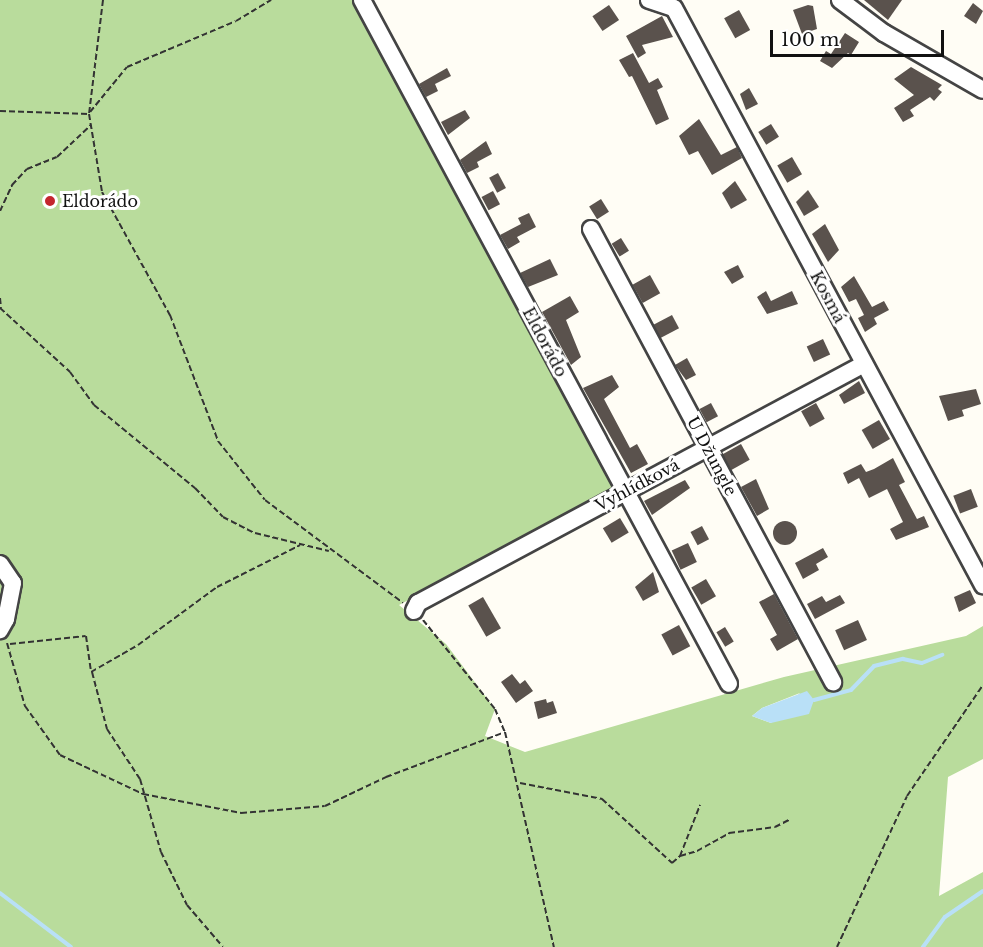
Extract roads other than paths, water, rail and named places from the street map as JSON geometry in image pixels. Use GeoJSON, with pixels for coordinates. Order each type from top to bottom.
{"type":"FeatureCollection","features":[{"type":"Feature","properties":{"kind":"street","name":"Eldorádo"},"geometry":{"type":"LineString","coordinates":[[362,0],[729,684]]}},
{"type":"Feature","properties":{"kind":"street","name":"Kosmá"},"geometry":{"type":"LineString","coordinates":[[649,0],[679,4],[864,364],[983,585]]}},
{"type":"Feature","properties":{"kind":"street"},"geometry":{"type":"LineString","coordinates":[[840,0],[884,33],[983,90]]}},
{"type":"Feature","properties":{"kind":"street","name":"U Džungle"},"geometry":{"type":"LineString","coordinates":[[591,229],[833,682]]}},
{"type":"Feature","properties":{"kind":"street","name":"Vyhlídková"},"geometry":{"type":"LineString","coordinates":[[414,611],[418,603],[864,364]]}},
{"type":"Feature","properties":{"kind":"street"},"geometry":{"type":"LineString","coordinates":[[0,564],[13,583],[5,638]]}},
{"type":"Feature","properties":{"kind":"water"},"geometry":{"type":"Polygon","coordinates":[[[807,691],[814,700],[809,714],[771,723],[752,716],[762,708],[807,691]]]}},
{"type":"Feature","properties":{"kind":"waterway"},"geometry":{"type":"LineString","coordinates":[[814,700],[851,690],[874,666],[903,659],[922,663],[942,655]]}},
{"type":"Feature","properties":{"kind":"waterway"},"geometry":{"type":"LineString","coordinates":[[923,947],[945,917],[983,891]]}},
{"type":"Feature","properties":{"kind":"waterway"},"geometry":{"type":"LineString","coordinates":[[0,893],[71,947]]}},
{"type":"Feature","properties":{"kind":"place","name":"Eldorádo"},"geometry":{"type":"Point","coordinates":[50,201]}}]}
